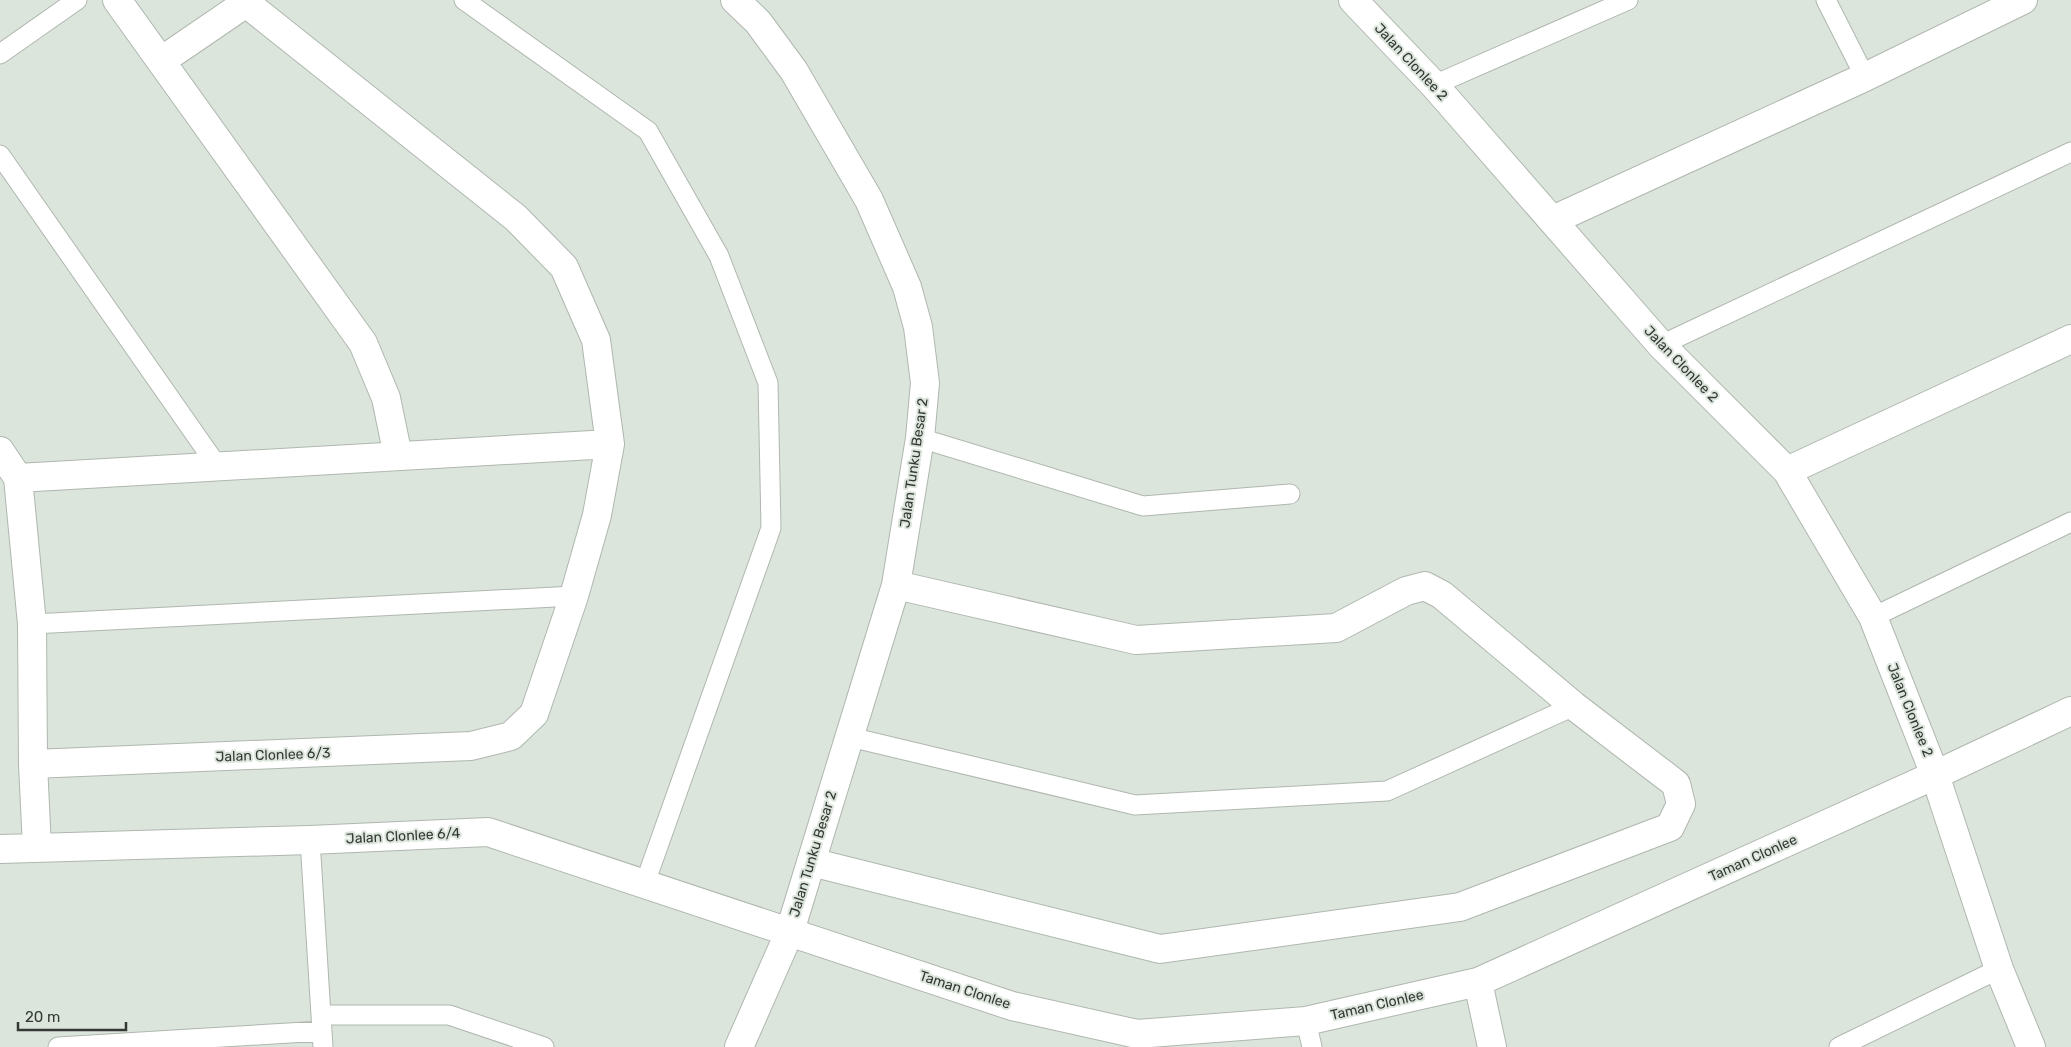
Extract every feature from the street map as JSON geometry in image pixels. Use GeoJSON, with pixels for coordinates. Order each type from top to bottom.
{"type":"FeatureCollection","features":[{"type":"Feature","properties":{"kind":"street"},"geometry":{"type":"LineString","coordinates":[[116,0],[364,343],[386,398],[398,456]]}},
{"type":"Feature","properties":{"kind":"street","name":"Jalan Tunku Besar 2"},"geometry":{"type":"LineString","coordinates":[[735,0],[758,22],[794,71],[869,200],[907,287],[918,327],[925,383],[920,438],[896,585],[790,931],[739,1047]]}},
{"type":"Feature","properties":{"kind":"street","name":"Jalan Clonlee 2"},"geometry":{"type":"LineString","coordinates":[[1353,0],[1434,85],[1661,345],[1787,471],[1873,617],[1935,775]]}},
{"type":"Feature","properties":{"kind":"street"},"geometry":{"type":"LineString","coordinates":[[1553,220],[1864,77],[2023,0]]}},
{"type":"Feature","properties":{"kind":"street"},"geometry":{"type":"LineString","coordinates":[[161,61],[247,1],[516,218],[564,267],[596,340],[610,444],[597,515],[574,596]]}},
{"type":"Feature","properties":{"kind":"street"},"geometry":{"type":"LineString","coordinates":[[1787,471],[2071,339]]}},
{"type":"Feature","properties":{"kind":"street"},"geometry":{"type":"LineString","coordinates":[[18,478],[610,444]]}},
{"type":"Feature","properties":{"kind":"street"},"geometry":{"type":"LineString","coordinates":[[0,451],[18,478],[32,624],[33,764],[37,848]]}},
{"type":"Feature","properties":{"kind":"street"},"geometry":{"type":"LineString","coordinates":[[810,862],[1160,949],[1460,907],[1670,826],[1681,804],[1676,784],[1574,706],[1442,595],[1425,586],[1406,591],[1336,628],[1136,640],[896,585]]}},
{"type":"Feature","properties":{"kind":"street","name":"Jalan Clonlee 6/3"},"geometry":{"type":"LineString","coordinates":[[33,764],[471,746],[511,736],[534,714],[574,596]]}},
{"type":"Feature","properties":{"kind":"street","name":"Taman Clonlee"},"geometry":{"type":"LineString","coordinates":[[790,931],[1012,1006],[1137,1041],[1306,1021],[1478,982],[2071,712]]}},
{"type":"Feature","properties":{"kind":"street"},"geometry":{"type":"LineString","coordinates":[[1935,775],[1998,969],[2032,1047]]}},
{"type":"Feature","properties":{"kind":"street","name":"Jalan Clonlee 6/4"},"geometry":{"type":"LineString","coordinates":[[0,849],[310,840],[488,832],[790,931]]}},
{"type":"Feature","properties":{"kind":"street"},"geometry":{"type":"LineString","coordinates":[[1478,982],[1492,1047]]}},
{"type":"Feature","properties":{"kind":"lane"},"geometry":{"type":"LineString","coordinates":[[0,54],[77,0]]}},
{"type":"Feature","properties":{"kind":"lane"},"geometry":{"type":"LineString","coordinates":[[464,0],[648,131],[719,256],[768,383],[771,528],[645,883]]}},
{"type":"Feature","properties":{"kind":"lane"},"geometry":{"type":"LineString","coordinates":[[1434,85],[1628,0]]}},
{"type":"Feature","properties":{"kind":"lane"},"geometry":{"type":"LineString","coordinates":[[1826,0],[1864,77]]}},
{"type":"Feature","properties":{"kind":"lane"},"geometry":{"type":"LineString","coordinates":[[1661,345],[2071,152]]}},
{"type":"Feature","properties":{"kind":"lane"},"geometry":{"type":"LineString","coordinates":[[0,155],[218,467]]}},
{"type":"Feature","properties":{"kind":"lane"},"geometry":{"type":"LineString","coordinates":[[920,438],[1144,506],[1290,494]]}},
{"type":"Feature","properties":{"kind":"lane"},"geometry":{"type":"LineString","coordinates":[[1873,617],[2071,522]]}},
{"type":"Feature","properties":{"kind":"lane"},"geometry":{"type":"LineString","coordinates":[[32,624],[574,596]]}},
{"type":"Feature","properties":{"kind":"lane"},"geometry":{"type":"LineString","coordinates":[[850,738],[1135,805],[1387,791],[1574,706]]}},
{"type":"Feature","properties":{"kind":"lane"},"geometry":{"type":"LineString","coordinates":[[310,840],[322,1031]]}},
{"type":"Feature","properties":{"kind":"lane"},"geometry":{"type":"LineString","coordinates":[[1839,1047],[1998,969]]}},
{"type":"Feature","properties":{"kind":"lane"},"geometry":{"type":"LineString","coordinates":[[58,1047],[322,1031],[449,1015],[544,1047]]}},
{"type":"Feature","properties":{"kind":"lane"},"geometry":{"type":"LineString","coordinates":[[1306,1021],[1312,1047]]}}]}
